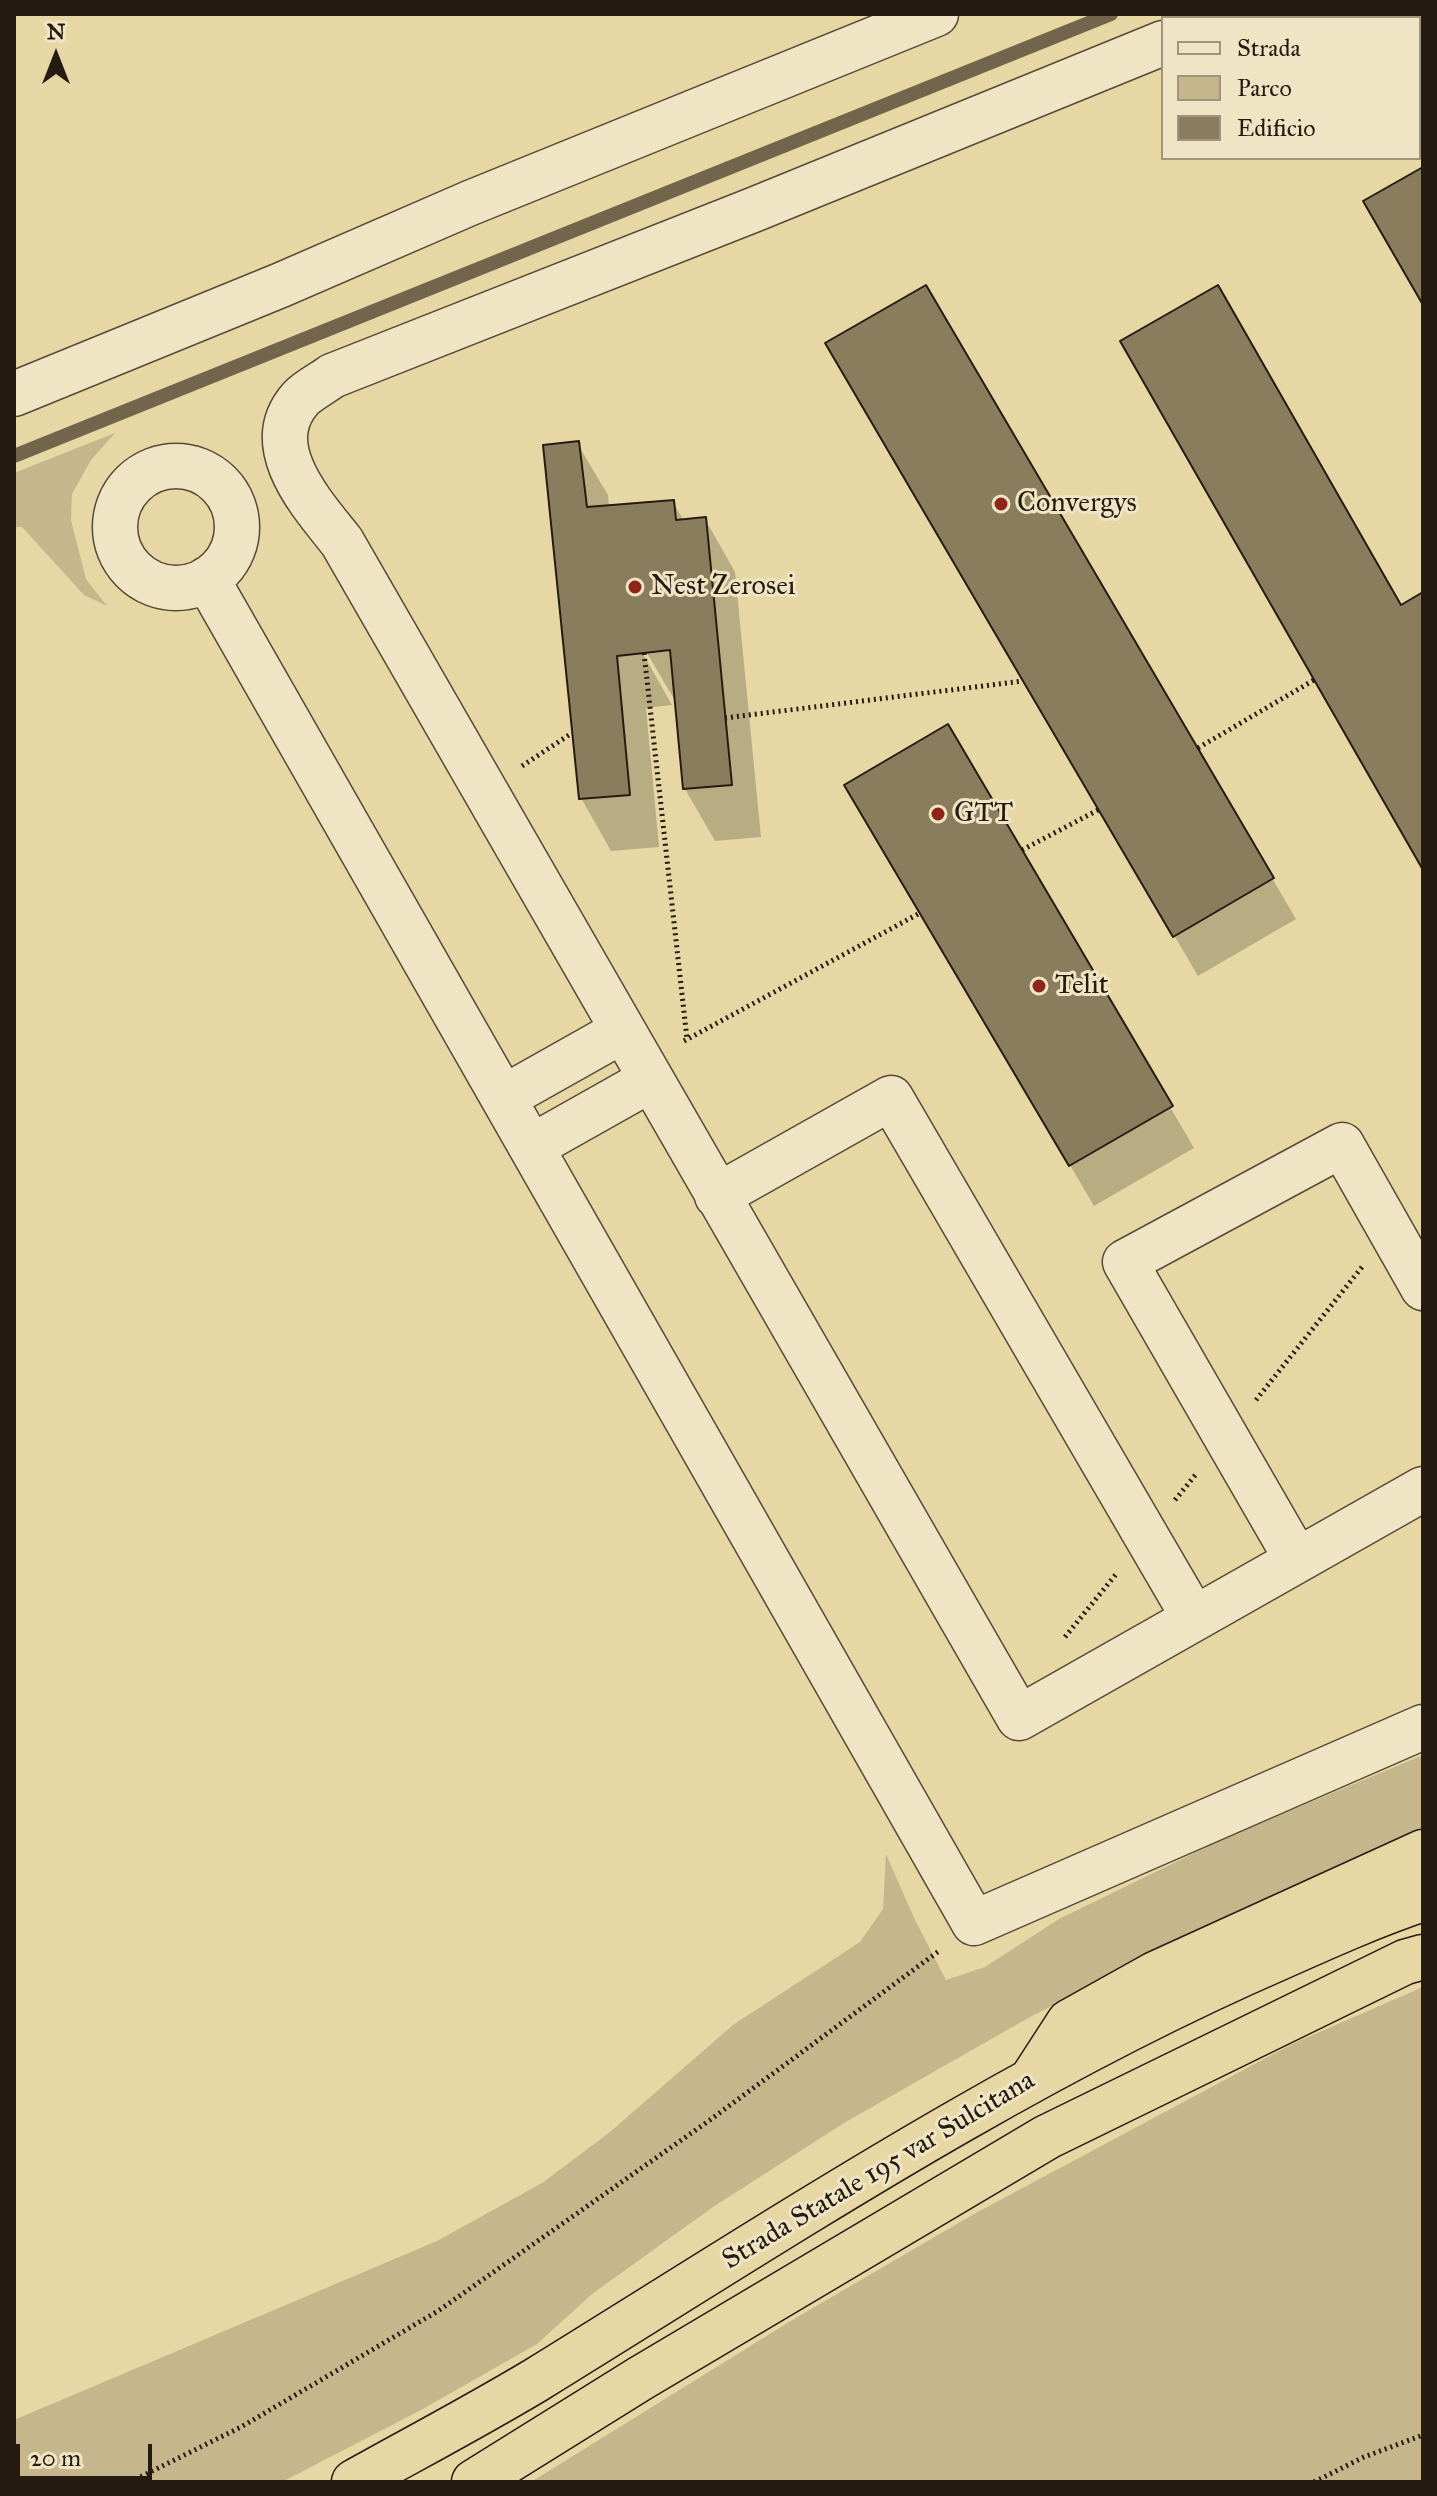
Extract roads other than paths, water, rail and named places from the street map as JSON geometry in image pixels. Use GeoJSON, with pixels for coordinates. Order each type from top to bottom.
{"type":"FeatureCollection","features":[{"type":"Feature","properties":{"kind":"highway"},"geometry":{"type":"LineString","coordinates":[[1033,2078],[1069,2022],[1155,1974],[1423,1852]]}},
{"type":"Feature","properties":{"kind":"highway","name":"Strada Statale 195 var Sulcitana"},"geometry":{"type":"LineString","coordinates":[[354,2482],[532,2382],[868,2174],[1033,2078],[1201,1991],[1384,1912],[1423,1899]]}},
{"type":"Feature","properties":{"kind":"highway","name":"Strada Statale 195 var Sulcitana"},"geometry":{"type":"LineString","coordinates":[[474,2482],[641,2378],[1047,2137],[1405,1962],[1423,1957]]}},
{"type":"Feature","properties":{"kind":"street"},"geometry":{"type":"LineString","coordinates":[[14,394],[281,285],[470,203],[936,14]]}},
{"type":"Feature","properties":{"kind":"street"},"geometry":{"type":"LineString","coordinates":[[1161,44],[753,210],[332,376],[301,399],[284,428],[288,462],[315,508],[342,542],[1019,1718],[1423,1489]]}},
{"type":"Feature","properties":{"kind":"street"},"geometry":{"type":"LineString","coordinates":[[207,579],[974,1923],[1423,1727]]}},
{"type":"Feature","properties":{"kind":"street"},"geometry":{"type":"LineString","coordinates":[[503,1098],[638,1059]]}},
{"type":"Feature","properties":{"kind":"street"},"geometry":{"type":"LineString","coordinates":[[531,1147],[638,1059]]}},
{"type":"Feature","properties":{"kind":"street"},"geometry":{"type":"LineString","coordinates":[[717,1196],[891,1098],[1194,1618]]}},
{"type":"Feature","properties":{"kind":"street"},"geometry":{"type":"LineString","coordinates":[[1297,1560],[1125,1262],[1342,1145],[1423,1288]]}},
{"type":"Feature","properties":{"kind":"waterway"},"geometry":{"type":"LineString","coordinates":[[14,456],[1111,14]]}},
{"type":"Feature","properties":{"kind":"place","name":"Convergys"},"geometry":{"type":"Point","coordinates":[1001,504]}},
{"type":"Feature","properties":{"kind":"place","name":"Nest Zerosei"},"geometry":{"type":"Point","coordinates":[635,587]}},
{"type":"Feature","properties":{"kind":"place","name":"GTT"},"geometry":{"type":"Point","coordinates":[938,814]}},
{"type":"Feature","properties":{"kind":"place","name":"Telit"},"geometry":{"type":"Point","coordinates":[1039,986]}}]}
